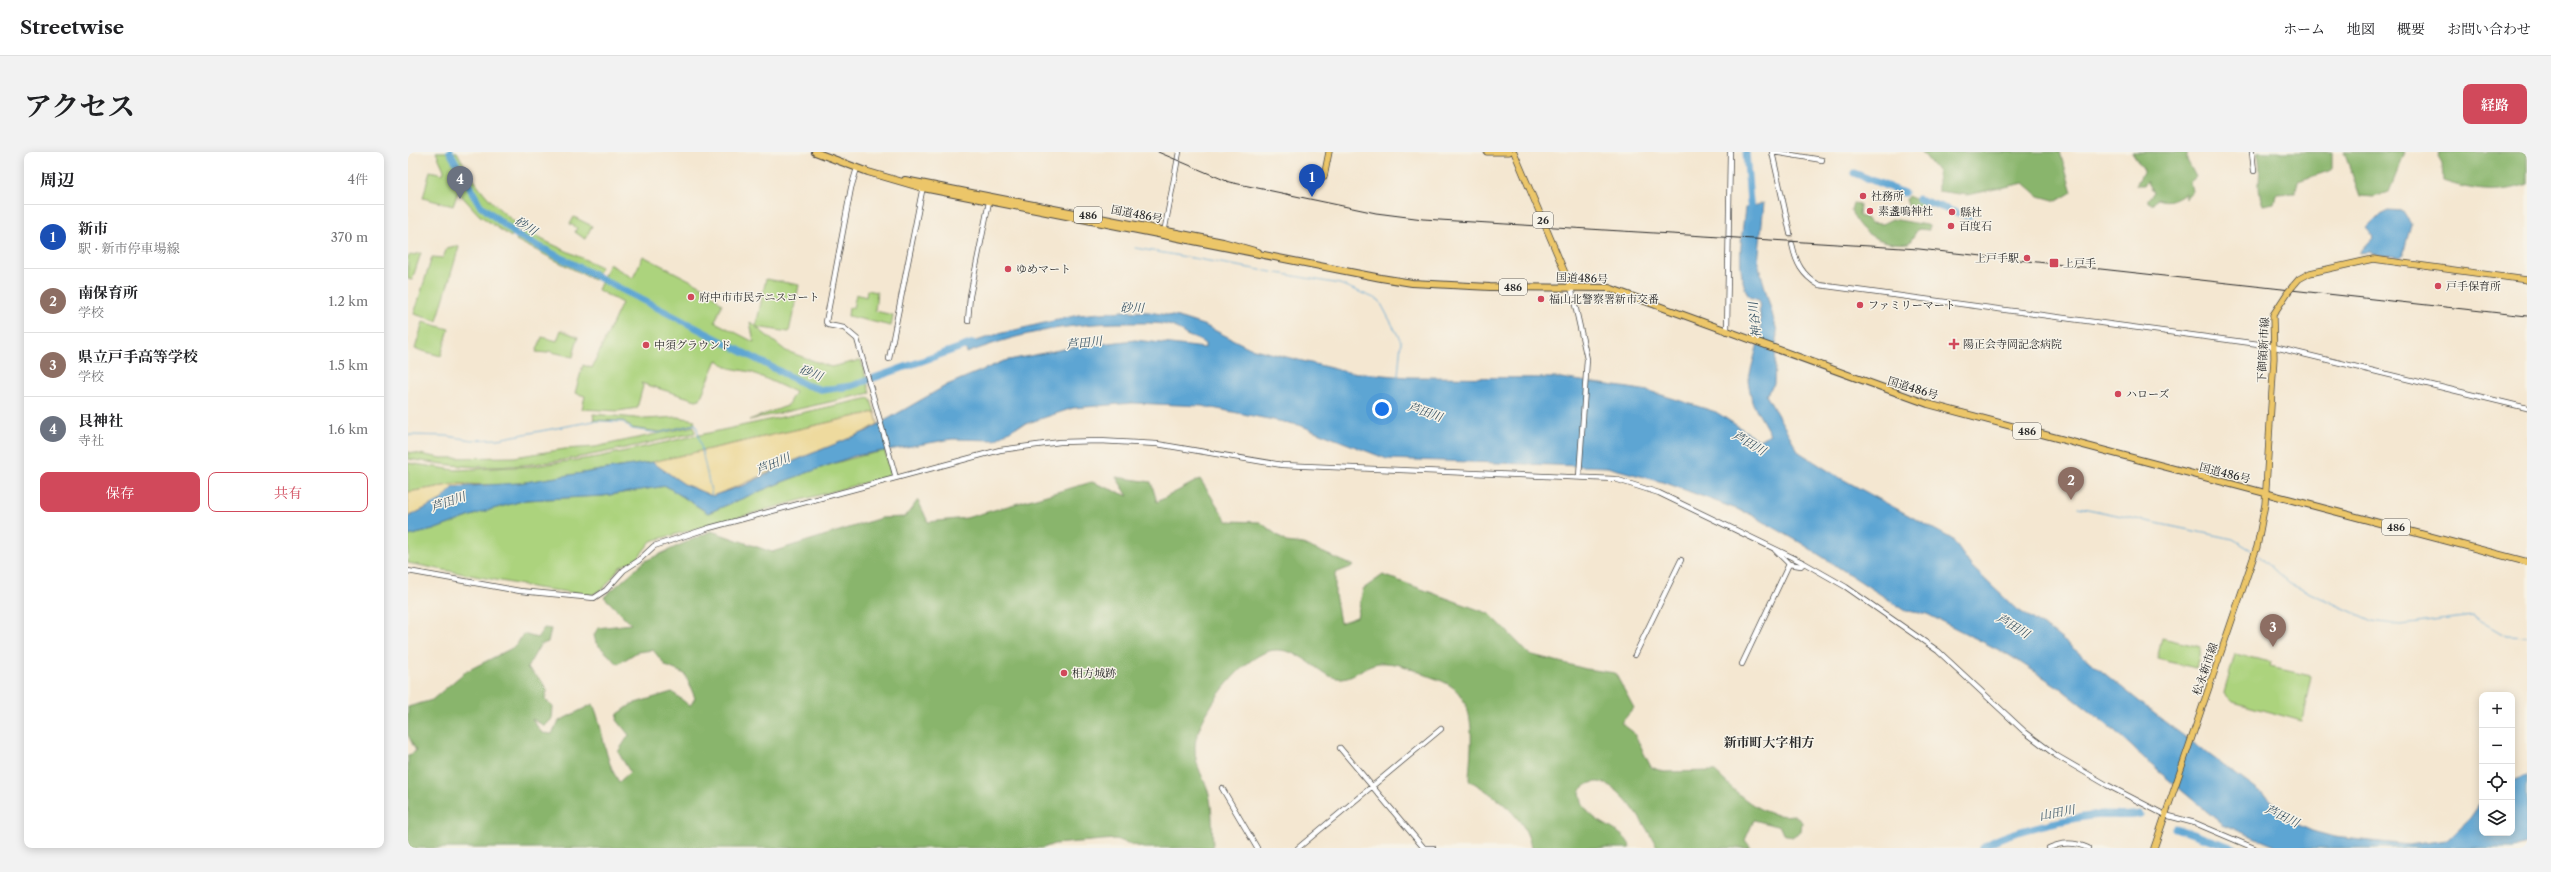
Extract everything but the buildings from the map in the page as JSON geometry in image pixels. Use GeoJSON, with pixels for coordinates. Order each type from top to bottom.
{"type":"FeatureCollection","features":[{"type":"Feature","properties":{"kind":"highway","name":"国道486号"},"geometry":{"type":"LineString","coordinates":[[814,152],[882,177],[1164,233],[1292,262],[1412,283],[1609,288],[1928,404],[2527,562]]}},
{"type":"Feature","properties":{"kind":"highway","name":"国道486号"},"geometry":{"type":"LineString","coordinates":[[923,185],[989,202],[1164,233]]}},
{"type":"Feature","properties":{"kind":"main road"},"geometry":{"type":"LineString","coordinates":[[1324,176],[1329,152]]}},
{"type":"Feature","properties":{"kind":"main road"},"geometry":{"type":"LineString","coordinates":[[1487,152],[1509,152]]}},
{"type":"Feature","properties":{"kind":"main road","name":"26"},"geometry":{"type":"LineString","coordinates":[[1514,152],[1570,288]]}},
{"type":"Feature","properties":{"kind":"main road","name":"下御領新市線"},"geometry":{"type":"LineString","coordinates":[[2265,494],[2274,346],[2273,314],[2299,279],[2310,273],[2373,259],[2527,280]]}},
{"type":"Feature","properties":{"kind":"main road","name":"松永新市線"},"geometry":{"type":"LineString","coordinates":[[2154,848],[2256,547],[2262,521],[2265,494]]}},
{"type":"Feature","properties":{"kind":"street"},"geometry":{"type":"LineString","coordinates":[[1164,233],[1179,152]]}},
{"type":"Feature","properties":{"kind":"street"},"geometry":{"type":"LineString","coordinates":[[1727,331],[1730,152]]}},
{"type":"Feature","properties":{"kind":"street"},"geometry":{"type":"LineString","coordinates":[[1790,234],[1773,152],[1822,160]]}},
{"type":"Feature","properties":{"kind":"street"},"geometry":{"type":"LineString","coordinates":[[2252,152],[2254,171]]}},
{"type":"Feature","properties":{"kind":"street"},"geometry":{"type":"LineString","coordinates":[[857,168],[851,188],[826,322],[828,325],[851,332],[857,339],[868,372],[896,476]]}},
{"type":"Feature","properties":{"kind":"street"},"geometry":{"type":"LineString","coordinates":[[889,359],[923,185]]}},
{"type":"Feature","properties":{"kind":"street"},"geometry":{"type":"LineString","coordinates":[[968,321],[975,270],[989,202]]}},
{"type":"Feature","properties":{"kind":"street"},"geometry":{"type":"LineString","coordinates":[[1792,244],[1799,267],[1810,280],[1819,285],[2274,346],[2527,408]]}},
{"type":"Feature","properties":{"kind":"street"},"geometry":{"type":"LineString","coordinates":[[1570,288],[1587,359],[1579,476]]}},
{"type":"Feature","properties":{"kind":"street"},"geometry":{"type":"LineString","coordinates":[[410,572],[520,591],[594,598],[606,590],[624,570],[638,561],[654,546],[709,528],[896,476],[1000,450],[1060,442],[1099,441],[1157,444],[1282,465],[1579,476],[1615,479],[1659,493],[1804,563],[1846,586],[1914,633],[1960,669],[2025,732],[2057,756],[2100,782],[2165,815],[2195,823],[2254,848]]}},
{"type":"Feature","properties":{"kind":"street"},"geometry":{"type":"LineString","coordinates":[[1775,549],[1789,564],[1801,566],[1804,563]]}},
{"type":"Feature","properties":{"kind":"street"},"geometry":{"type":"LineString","coordinates":[[1635,655],[1681,560]]}},
{"type":"Feature","properties":{"kind":"street"},"geometry":{"type":"LineString","coordinates":[[1742,664],[1789,564]]}},
{"type":"Feature","properties":{"kind":"street"},"geometry":{"type":"LineString","coordinates":[[1298,848],[1441,729]]}},
{"type":"Feature","properties":{"kind":"street"},"geometry":{"type":"LineString","coordinates":[[1340,748],[1424,848],[1433,848]]}},
{"type":"Feature","properties":{"kind":"street"},"geometry":{"type":"LineString","coordinates":[[1222,788],[1257,848]]}},
{"type":"Feature","properties":{"kind":"street"},"geometry":{"type":"LineString","coordinates":[[2049,848],[2066,843],[2075,843],[2088,848]]}},
{"type":"Feature","properties":{"kind":"green space"},"geometry":{"type":"Polygon","coordinates":[[[436,152],[457,152],[476,183],[491,201],[519,225],[511,237],[479,215],[458,192],[453,206],[423,198],[430,171],[443,174],[444,170],[436,152]]]}},
{"type":"Feature","properties":{"kind":"green space"},"geometry":{"type":"Polygon","coordinates":[[[1922,152],[2060,152],[2072,192],[2057,201],[2039,196],[2024,183],[1967,195],[1938,191],[1938,172],[1922,152]]]}},
{"type":"Feature","properties":{"kind":"green space"},"geometry":{"type":"Polygon","coordinates":[[[2132,152],[2187,152],[2187,160],[2196,177],[2190,182],[2192,191],[2185,199],[2185,193],[2172,200],[2165,201],[2157,199],[2153,204],[2148,202],[2148,199],[2154,192],[2147,181],[2144,185],[2136,185],[2144,170],[2132,152]]]}},
{"type":"Feature","properties":{"kind":"green space"},"geometry":{"type":"Polygon","coordinates":[[[2257,152],[2332,152],[2332,170],[2298,181],[2295,193],[2276,194],[2274,203],[2263,205],[2259,191],[2260,165],[2257,152]]]}},
{"type":"Feature","properties":{"kind":"green space"},"geometry":{"type":"Polygon","coordinates":[[[2344,152],[2405,152],[2389,192],[2374,197],[2360,196],[2344,152]]]}},
{"type":"Feature","properties":{"kind":"green space"},"geometry":{"type":"Polygon","coordinates":[[[2440,152],[2527,152],[2527,184],[2506,189],[2485,190],[2464,187],[2443,181],[2442,163],[2438,156],[2440,152]]]}},
{"type":"Feature","properties":{"kind":"green space"},"geometry":{"type":"Polygon","coordinates":[[[1908,196],[1924,203],[1922,215],[1911,212],[1906,200],[1908,196]]]}},
{"type":"Feature","properties":{"kind":"green space"},"geometry":{"type":"Polygon","coordinates":[[[1853,203],[1860,204],[1859,216],[1866,218],[1870,223],[1882,224],[1892,219],[1927,225],[1929,226],[1929,230],[1918,229],[1909,243],[1891,243],[1882,240],[1866,232],[1860,226],[1851,210],[1853,203]]]}},
{"type":"Feature","properties":{"kind":"green space"},"geometry":{"type":"Polygon","coordinates":[[[574,217],[592,226],[585,239],[575,232],[577,228],[570,224],[574,217]]]}},
{"type":"Feature","properties":{"kind":"green space"},"geometry":{"type":"Polygon","coordinates":[[[523,228],[543,240],[601,267],[594,280],[516,240],[523,228]]]}},
{"type":"Feature","properties":{"kind":"green space"},"geometry":{"type":"Polygon","coordinates":[[[455,246],[459,247],[437,321],[414,314],[432,257],[443,258],[447,248],[455,246]]]}},
{"type":"Feature","properties":{"kind":"green space"},"geometry":{"type":"Polygon","coordinates":[[[421,253],[412,280],[408,279],[408,256],[421,253]]]}},
{"type":"Feature","properties":{"kind":"green space"},"geometry":{"type":"Polygon","coordinates":[[[643,256],[707,289],[722,304],[715,322],[754,342],[750,322],[756,326],[766,279],[799,285],[789,332],[756,327],[786,351],[831,367],[861,360],[870,393],[749,420],[787,406],[795,392],[751,372],[729,368],[717,360],[700,399],[696,400],[641,383],[643,386],[637,408],[618,411],[582,409],[585,396],[575,393],[583,365],[592,368],[622,303],[598,290],[609,264],[633,278],[643,256]]]}},
{"type":"Feature","properties":{"kind":"green space"},"geometry":{"type":"Polygon","coordinates":[[[867,290],[877,292],[875,311],[893,315],[891,326],[848,316],[849,308],[853,308],[856,294],[866,297],[867,290]]]}},
{"type":"Feature","properties":{"kind":"green space"},"geometry":{"type":"Polygon","coordinates":[[[423,322],[449,329],[441,356],[415,349],[423,322]]]}},
{"type":"Feature","properties":{"kind":"green space"},"geometry":{"type":"Polygon","coordinates":[[[561,330],[578,337],[573,357],[548,351],[547,353],[536,352],[542,337],[557,341],[561,330]]]}},
{"type":"Feature","properties":{"kind":"green space"},"geometry":{"type":"Polygon","coordinates":[[[870,398],[875,412],[652,462],[519,483],[495,485],[456,484],[408,492],[408,463],[455,470],[534,466],[598,457],[870,398]]]}},
{"type":"Feature","properties":{"kind":"green space"},"geometry":{"type":"Polygon","coordinates":[[[593,414],[646,419],[678,417],[695,420],[694,424],[660,432],[632,428],[624,421],[594,420],[593,414]]]}},
{"type":"Feature","properties":{"kind":"green space"},"geometry":{"type":"Polygon","coordinates":[[[694,426],[695,433],[592,455],[513,466],[477,467],[408,459],[408,452],[442,458],[514,457],[565,449],[595,447],[694,426]]]}},
{"type":"Feature","properties":{"kind":"green space"},"geometry":{"type":"Polygon","coordinates":[[[885,451],[891,473],[889,476],[651,541],[637,559],[620,567],[604,588],[592,595],[537,588],[408,563],[408,536],[433,530],[482,512],[526,500],[603,496],[666,486],[708,513],[817,469],[885,451]]]}},
{"type":"Feature","properties":{"kind":"green space"},"geometry":{"type":"Polygon","coordinates":[[[1116,477],[1151,482],[1157,502],[1200,479],[1227,521],[1260,522],[1286,542],[1303,544],[1354,566],[1335,573],[1335,594],[1340,623],[1357,617],[1363,589],[1383,575],[1490,614],[1529,654],[1586,669],[1615,673],[1634,708],[1621,723],[1633,732],[1651,767],[1664,772],[1714,771],[1740,795],[1760,809],[1770,813],[1794,815],[1802,822],[1801,831],[1792,837],[1783,834],[1780,827],[1754,820],[1745,840],[1751,848],[1658,848],[1636,812],[1625,799],[1614,789],[1603,783],[1591,783],[1580,791],[1582,802],[1595,818],[1620,833],[1631,848],[1531,848],[1523,826],[1508,808],[1499,800],[1469,780],[1471,728],[1469,715],[1465,703],[1458,692],[1448,684],[1409,668],[1386,663],[1374,664],[1348,677],[1337,678],[1324,673],[1304,659],[1288,651],[1278,650],[1265,652],[1251,660],[1237,672],[1212,704],[1197,735],[1195,755],[1209,794],[1212,814],[1213,848],[1144,848],[1115,839],[1054,844],[1043,848],[408,848],[408,756],[416,751],[408,735],[408,707],[432,700],[465,672],[516,646],[523,634],[537,638],[544,628],[551,629],[548,642],[540,645],[527,668],[541,680],[547,690],[545,699],[553,707],[552,719],[545,726],[532,719],[542,733],[552,734],[559,721],[593,704],[610,763],[619,782],[630,772],[618,752],[629,735],[617,720],[618,714],[632,704],[672,692],[690,706],[695,698],[685,674],[666,666],[653,650],[637,652],[618,664],[596,643],[594,635],[598,628],[631,624],[604,597],[645,561],[711,531],[772,552],[881,518],[905,517],[918,500],[928,522],[966,518],[1092,482],[1128,496],[1116,477]]]}},
{"type":"Feature","properties":{"kind":"green space"},"geometry":{"type":"Polygon","coordinates":[[[2162,638],[2201,647],[2196,668],[2157,659],[2162,638]]]}},
{"type":"Feature","properties":{"kind":"green space"},"geometry":{"type":"Polygon","coordinates":[[[2235,654],[2271,662],[2270,667],[2311,676],[2302,721],[2233,702],[2224,693],[2235,654]]]}},
{"type":"Feature","properties":{"kind":"sand"},"geometry":{"type":"Polygon","coordinates":[[[875,412],[878,424],[868,430],[805,456],[744,484],[712,496],[684,484],[652,462],[875,412]]]}},
{"type":"Feature","properties":{"kind":"sand"},"geometry":{"type":"Polygon","coordinates":[[[456,484],[495,485],[454,487],[441,500],[408,517],[408,492],[456,484]]]}},
{"type":"Feature","properties":{"kind":"water","name":"芦田川"},"geometry":{"type":"Polygon","coordinates":[[[1764,203],[1758,263],[1777,331],[1774,384],[1766,395],[1799,452],[1835,475],[1952,539],[1971,566],[2015,608],[2054,633],[2165,722],[2272,801],[2290,821],[2312,831],[2334,837],[2408,845],[2447,840],[2470,818],[2479,805],[2479,836],[2515,836],[2515,780],[2527,775],[2527,844],[2513,848],[2280,848],[2222,824],[2157,770],[2115,731],[2060,688],[2009,655],[1927,614],[1906,611],[1801,543],[1750,514],[1666,483],[1607,467],[1387,459],[1299,425],[1202,406],[1133,403],[1073,408],[1016,427],[995,440],[952,439],[854,456],[782,482],[708,513],[666,486],[603,496],[526,500],[482,512],[433,530],[408,536],[408,517],[441,500],[454,487],[519,483],[652,462],[684,484],[712,496],[745,485],[794,461],[867,431],[947,385],[1004,361],[1074,347],[1135,340],[1205,348],[1205,344],[1203,342],[1186,335],[1172,326],[1150,323],[1091,324],[1049,330],[1008,339],[967,353],[964,345],[998,334],[1078,315],[1123,311],[1149,312],[1178,317],[1206,326],[1250,348],[1347,372],[1408,377],[1561,378],[1649,391],[1716,412],[1759,440],[1770,434],[1752,402],[1748,381],[1761,332],[1759,300],[1749,297],[1742,276],[1741,241],[1745,208],[1764,203]]]}},
{"type":"Feature","properties":{"kind":"water"},"geometry":{"type":"Polygon","coordinates":[[[2388,210],[2403,211],[2411,224],[2403,255],[2400,257],[2372,254],[2371,252],[2359,253],[2374,237],[2366,228],[2380,214],[2388,210]]]}},
{"type":"Feature","properties":{"kind":"waterway","name":"砂川"},"geometry":{"type":"LineString","coordinates":[[450,152],[480,205],[517,235],[806,385],[823,390],[851,386],[973,343]]}},
{"type":"Feature","properties":{"kind":"waterway","name":"神谷川"},"geometry":{"type":"LineString","coordinates":[[1746,152],[1751,214]]}},
{"type":"Feature","properties":{"kind":"waterway"},"geometry":{"type":"LineString","coordinates":[[1854,173],[1904,193]]}},
{"type":"Feature","properties":{"kind":"waterway"},"geometry":{"type":"LineString","coordinates":[[1919,199],[1969,217]]}},
{"type":"Feature","properties":{"kind":"waterway"},"geometry":{"type":"LineString","coordinates":[[1135,248],[1340,284],[1379,300],[1401,341],[1398,377]]}},
{"type":"Feature","properties":{"kind":"waterway"},"geometry":{"type":"LineString","coordinates":[[408,435],[447,436],[472,440],[498,439],[594,421],[623,422],[632,429],[658,433],[696,424],[712,496]]}},
{"type":"Feature","properties":{"kind":"waterway"},"geometry":{"type":"LineString","coordinates":[[2078,507],[2233,539],[2251,550]]}},
{"type":"Feature","properties":{"kind":"waterway"},"geometry":{"type":"LineString","coordinates":[[2259,556],[2290,584],[2372,621],[2401,625],[2472,616],[2506,636],[2527,637]]}},
{"type":"Feature","properties":{"kind":"waterway","name":"山田川"},"geometry":{"type":"LineString","coordinates":[[1983,848],[2006,836],[2040,826],[2092,816],[2126,816],[2140,814]]}},
{"type":"Feature","properties":{"kind":"waterway","name":"山田川"},"geometry":{"type":"LineString","coordinates":[[2175,828],[2234,848]]}},
{"type":"Feature","properties":{"kind":"tunnel"},"geometry":{"type":"LineString","coordinates":[[1790,233],[1792,244]]}},
{"type":"Feature","properties":{"kind":"railway"},"geometry":{"type":"LineString","coordinates":[[1158,152],[1229,182],[1291,195]]}},
{"type":"Feature","properties":{"kind":"railway"},"geometry":{"type":"LineString","coordinates":[[1286,194],[1376,213],[1423,219],[1919,249],[2527,316]]}},
{"type":"Feature","properties":{"kind":"place","name":"社務所"},"geometry":{"type":"Point","coordinates":[1863,196]}},
{"type":"Feature","properties":{"kind":"place","name":"新市"},"geometry":{"type":"Point","coordinates":[1312,197]}},
{"type":"Feature","properties":{"kind":"place","name":"艮神社"},"geometry":{"type":"Point","coordinates":[460,199]}},
{"type":"Feature","properties":{"kind":"place","name":"素盞嗚神社"},"geometry":{"type":"Point","coordinates":[1870,211]}},
{"type":"Feature","properties":{"kind":"place","name":"縣社"},"geometry":{"type":"Point","coordinates":[1952,212]}},
{"type":"Feature","properties":{"kind":"place","name":"百度石"},"geometry":{"type":"Point","coordinates":[1951,226]}},
{"type":"Feature","properties":{"kind":"place","name":"上戸手駅"},"geometry":{"type":"Point","coordinates":[2027,258]}},
{"type":"Feature","properties":{"kind":"place","name":"上戸手"},"geometry":{"type":"Point","coordinates":[2054,263]}},
{"type":"Feature","properties":{"kind":"place","name":"ゆめマート"},"geometry":{"type":"Point","coordinates":[1008,269]}},
{"type":"Feature","properties":{"kind":"place","name":"戸手保育所"},"geometry":{"type":"Point","coordinates":[2438,286]}},
{"type":"Feature","properties":{"kind":"place","name":"府中市市民テニスコート"},"geometry":{"type":"Point","coordinates":[691,297]}},
{"type":"Feature","properties":{"kind":"place","name":"福山北警察署新市交番"},"geometry":{"type":"Point","coordinates":[1541,299]}},
{"type":"Feature","properties":{"kind":"place","name":"ファミリーマート"},"geometry":{"type":"Point","coordinates":[1860,305]}},
{"type":"Feature","properties":{"kind":"place","name":"陽正会寺岡記念病院"},"geometry":{"type":"Point","coordinates":[1954,344]}},
{"type":"Feature","properties":{"kind":"place","name":"中須グラウンド"},"geometry":{"type":"Point","coordinates":[646,345]}},
{"type":"Feature","properties":{"kind":"place","name":"ハローズ"},"geometry":{"type":"Point","coordinates":[2118,394]}},
{"type":"Feature","properties":{"kind":"place","name":"南保育所"},"geometry":{"type":"Point","coordinates":[2071,500]}},
{"type":"Feature","properties":{"kind":"place","name":"県立戸手高等学校"},"geometry":{"type":"Point","coordinates":[2273,647]}},
{"type":"Feature","properties":{"kind":"place","name":"相方城跡"},"geometry":{"type":"Point","coordinates":[1064,673]}},
{"type":"Feature","properties":{"kind":"district","name":"新市町大字相方"},"geometry":{"type":"Point","coordinates":[1769,742]}}]}
